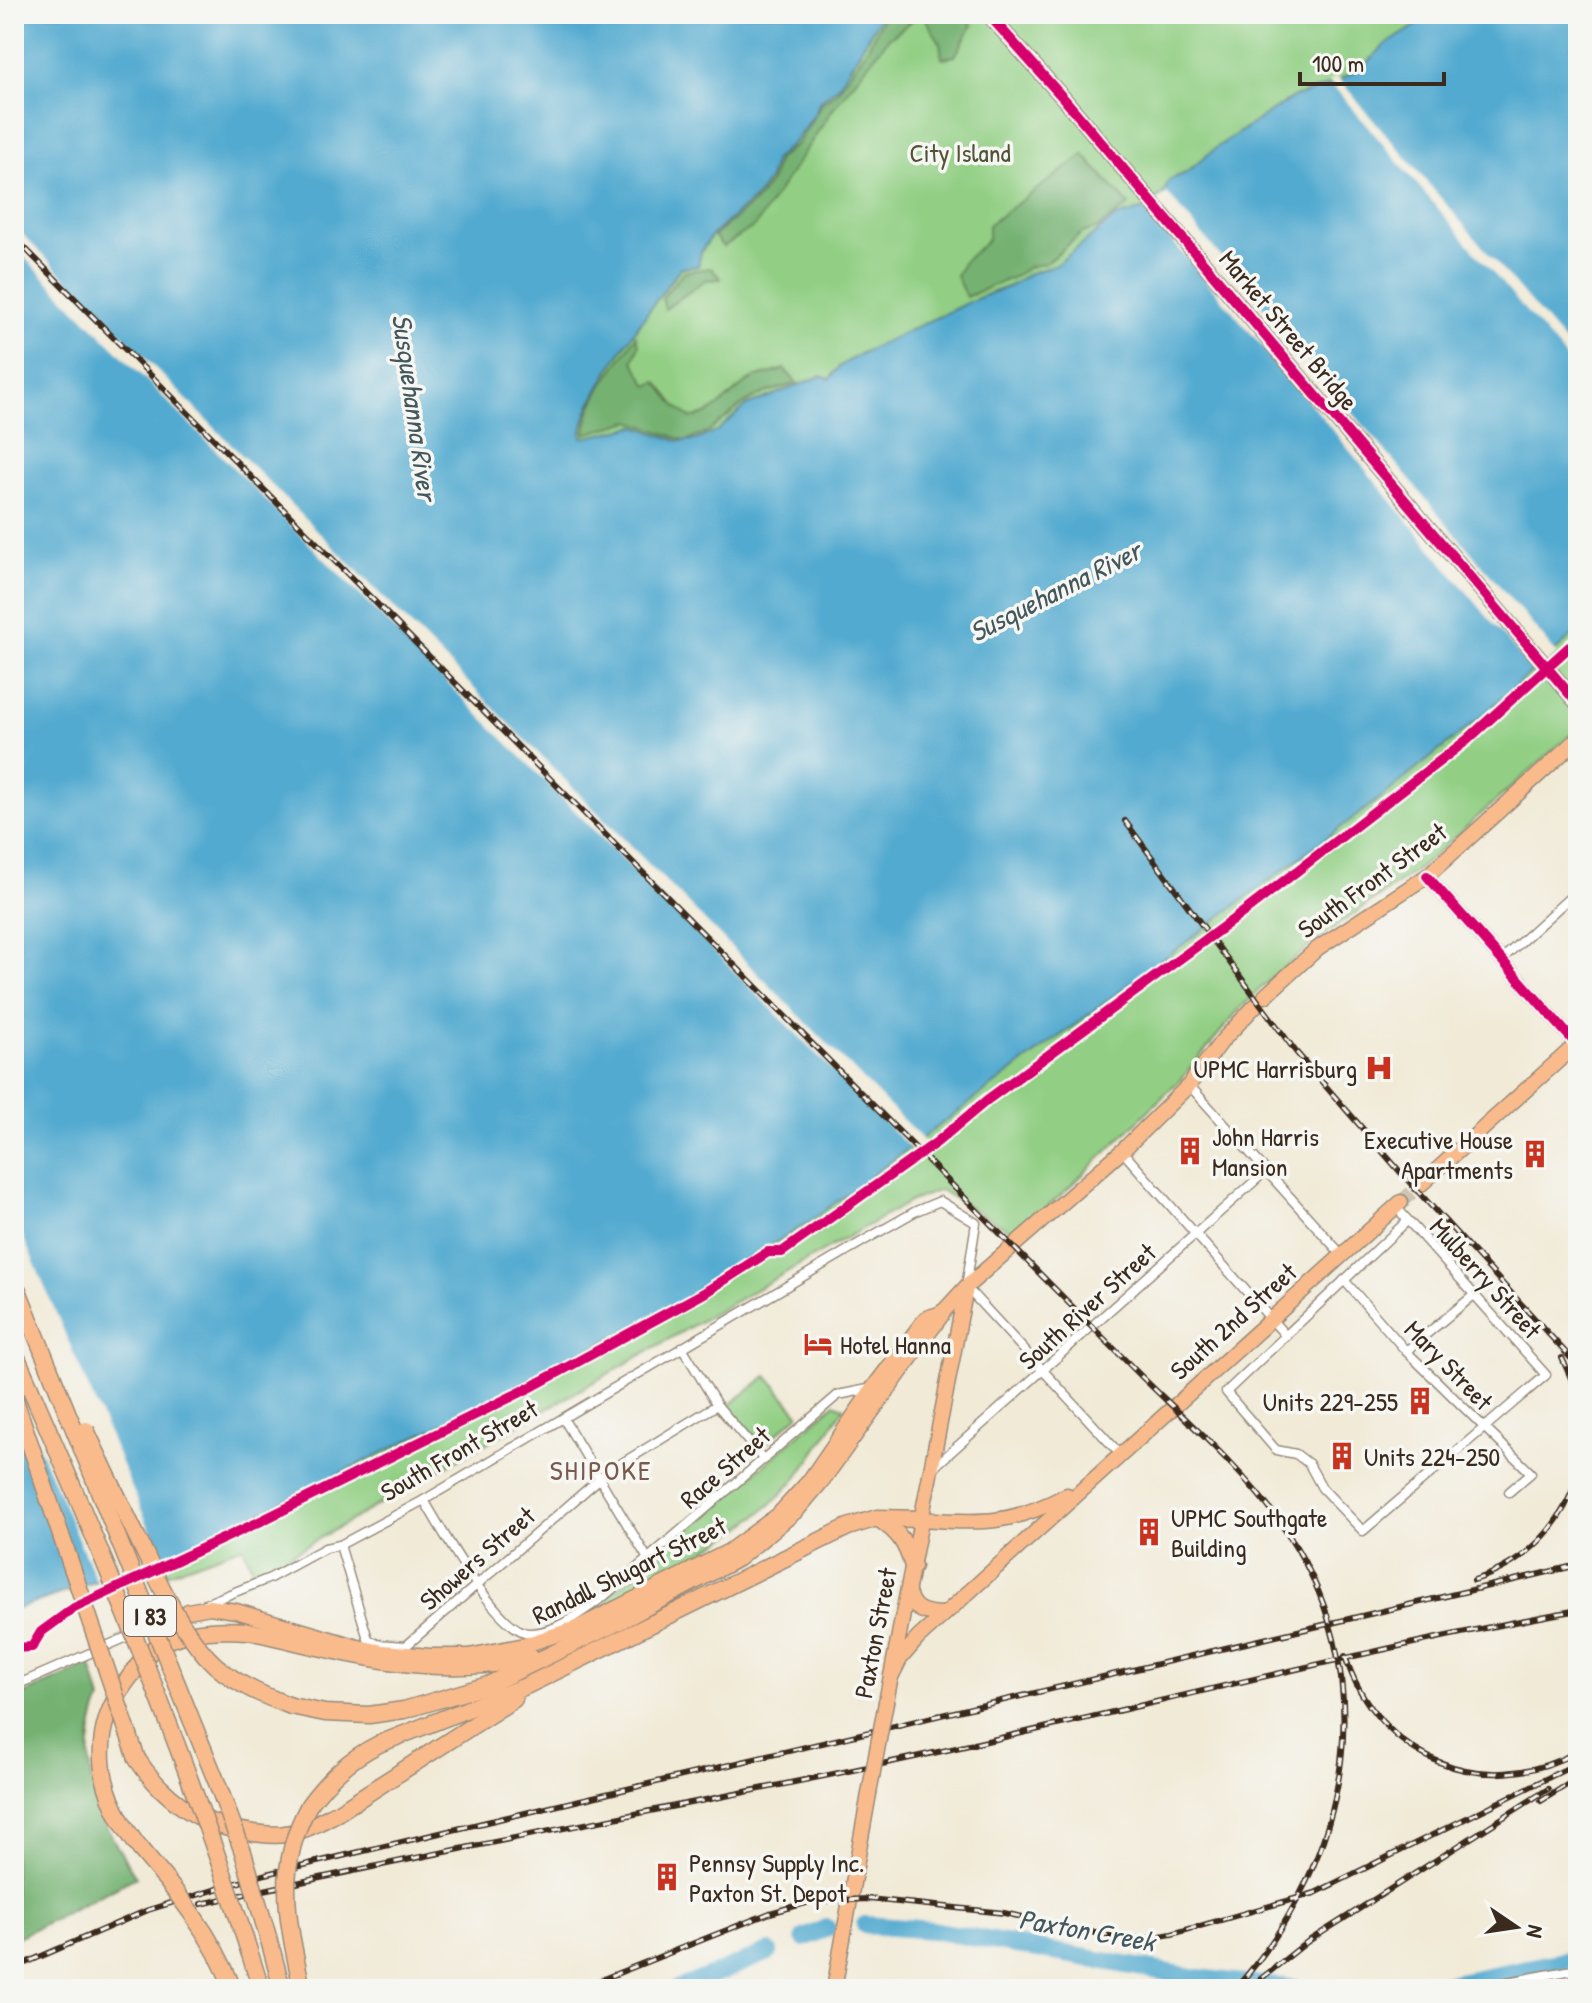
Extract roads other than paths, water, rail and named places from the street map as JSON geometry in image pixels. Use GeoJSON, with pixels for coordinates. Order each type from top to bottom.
{"type":"FeatureCollection","features":[{"type":"Feature","properties":{"kind":"highway"},"geometry":{"type":"LineString","coordinates":[[16,1284],[154,1571],[182,1624],[208,1658],[232,1678],[264,1696],[325,1713],[357,1715],[404,1710],[488,1685],[687,1587],[738,1558],[796,1510],[823,1478],[942,1313]]}},
{"type":"Feature","properties":{"kind":"highway","name":"I 83"},"geometry":{"type":"LineString","coordinates":[[16,1284],[217,1783],[243,1852],[282,1989]]}},
{"type":"Feature","properties":{"kind":"highway","name":"I 83"},"geometry":{"type":"LineString","coordinates":[[14,1351],[194,1789],[261,1989]]}},
{"type":"Feature","properties":{"kind":"highway"},"geometry":{"type":"LineString","coordinates":[[14,1397],[137,1759],[165,1795],[203,1820],[230,1830],[285,1834],[309,1827],[337,1813],[524,1693],[582,1660]]}},
{"type":"Feature","properties":{"kind":"highway"},"geometry":{"type":"LineString","coordinates":[[877,1518],[906,1542],[913,1566]]}},
{"type":"Feature","properties":{"kind":"highway"},"geometry":{"type":"LineString","coordinates":[[302,1989],[290,1930],[285,1877],[298,1825],[309,1805],[322,1786],[357,1755],[582,1660],[825,1537],[877,1518],[923,1519]]}},
{"type":"Feature","properties":{"kind":"highway"},"geometry":{"type":"LineString","coordinates":[[233,1989],[204,1929],[141,1850],[112,1807],[103,1778],[102,1748],[107,1717],[121,1689],[157,1646],[182,1636],[223,1629],[248,1631],[410,1665],[481,1666],[555,1651]]}},
{"type":"Feature","properties":{"kind":"main road","name":"Market Street Bridge"},"geometry":{"type":"LineString","coordinates":[[988,14],[1148,197],[1578,704]]}},
{"type":"Feature","properties":{"kind":"main road","name":"South Front Street"},"geometry":{"type":"LineString","coordinates":[[942,1313],[966,1287],[1122,1151],[1189,1085],[1222,1041],[1260,1001],[1318,948],[1427,876],[1578,739]]}},
{"type":"Feature","properties":{"kind":"main road"},"geometry":{"type":"LineString","coordinates":[[1419,1186],[1578,1044],[1427,876]]}},
{"type":"Feature","properties":{"kind":"main road","name":"South 2nd Street"},"geometry":{"type":"LineString","coordinates":[[891,1677],[907,1650],[944,1614],[1398,1204]]}},
{"type":"Feature","properties":{"kind":"main road","name":"Paxton Street"},"geometry":{"type":"LineString","coordinates":[[834,1989],[966,1287]]}},
{"type":"Feature","properties":{"kind":"main road","name":"Randall Shugart Street"},"geometry":{"type":"LineString","coordinates":[[188,1611],[210,1607],[225,1609],[366,1649],[417,1656],[469,1656],[544,1640],[577,1628],[705,1563],[763,1527],[809,1481],[926,1318],[942,1313]]}},
{"type":"Feature","properties":{"kind":"main road","name":"South 2nd Street"},"geometry":{"type":"LineString","coordinates":[[923,1519],[983,1522],[1021,1516],[1055,1501],[1097,1475]]}},
{"type":"Feature","properties":{"kind":"main road"},"geometry":{"type":"LineString","coordinates":[[908,1592],[917,1609],[944,1614]]}},
{"type":"Feature","properties":{"kind":"street"},"geometry":{"type":"LineString","coordinates":[[1502,959],[1578,890]]}},
{"type":"Feature","properties":{"kind":"street"},"geometry":{"type":"LineString","coordinates":[[1189,1085],[1342,1255]]}},
{"type":"Feature","properties":{"kind":"street"},"geometry":{"type":"LineString","coordinates":[[1122,1151],[1286,1336]]}},
{"type":"Feature","properties":{"kind":"street","name":"South River Street"},"geometry":{"type":"LineString","coordinates":[[932,1469],[1267,1170]]}},
{"type":"Feature","properties":{"kind":"street","name":"South Front Street"},"geometry":{"type":"LineString","coordinates":[[14,1686],[270,1578],[325,1548],[340,1545],[424,1500],[890,1225],[940,1201],[976,1223],[966,1287]]}},
{"type":"Feature","properties":{"kind":"street","name":"Mulberry Street"},"geometry":{"type":"LineString","coordinates":[[1398,1204],[1407,1221],[1546,1375],[1483,1428]]}},
{"type":"Feature","properties":{"kind":"street"},"geometry":{"type":"LineString","coordinates":[[1407,1221],[1226,1392],[1276,1450],[1296,1454],[1309,1464],[1322,1488],[1363,1531],[1483,1428]]}},
{"type":"Feature","properties":{"kind":"street","name":"Mary Street"},"geometry":{"type":"LineString","coordinates":[[1344,1280],[1406,1351],[1531,1473],[1509,1492]]}},
{"type":"Feature","properties":{"kind":"street"},"geometry":{"type":"LineString","coordinates":[[966,1287],[1120,1454]]}},
{"type":"Feature","properties":{"kind":"street"},"geometry":{"type":"LineString","coordinates":[[1406,1351],[1474,1295]]}},
{"type":"Feature","properties":{"kind":"street"},"geometry":{"type":"LineString","coordinates":[[682,1347],[717,1405],[764,1460]]}},
{"type":"Feature","properties":{"kind":"street","name":"Race Street"},"geometry":{"type":"LineString","coordinates":[[476,1584],[508,1623],[526,1633],[541,1632],[574,1617],[602,1598],[838,1395],[873,1388]]}},
{"type":"Feature","properties":{"kind":"street","name":"Showers Street"},"geometry":{"type":"LineString","coordinates":[[340,1545],[368,1639],[377,1644],[406,1646],[606,1473],[717,1405]]}},
{"type":"Feature","properties":{"kind":"street"},"geometry":{"type":"LineString","coordinates":[[563,1418],[648,1559]]}},
{"type":"Feature","properties":{"kind":"street"},"geometry":{"type":"LineString","coordinates":[[424,1500],[476,1584]]}},
{"type":"Feature","properties":{"kind":"street"},"geometry":{"type":"LineString","coordinates":[[1470,1989],[1578,1969]]}},
{"type":"Feature","properties":{"kind":"water","name":"Susquehanna River"},"geometry":{"type":"Polygon","coordinates":[[[14,14],[882,14],[838,87],[820,101],[795,141],[775,159],[769,179],[756,197],[712,235],[701,252],[698,266],[680,268],[621,351],[584,421],[582,437],[636,426],[678,441],[696,440],[717,431],[746,406],[821,376],[830,379],[839,367],[858,355],[971,301],[1010,286],[1028,274],[1056,265],[1116,217],[1145,209],[1164,193],[1169,180],[1186,173],[1217,147],[1292,98],[1332,84],[1360,69],[1384,46],[1434,14],[1578,14],[1578,631],[1477,720],[1387,793],[816,1217],[683,1301],[493,1399],[176,1553],[14,1610],[14,14]]]}},
{"type":"Feature","properties":{"kind":"waterway","name":"Paxton Creek"},"geometry":{"type":"LineString","coordinates":[[865,1925],[932,1930],[1198,1978],[1299,1989]]}},
{"type":"Feature","properties":{"kind":"waterway","name":"Paxton Creek"},"geometry":{"type":"LineString","coordinates":[[804,1938],[827,1928]]}},
{"type":"Feature","properties":{"kind":"waterway","name":"Paxton Creek"},"geometry":{"type":"LineString","coordinates":[[678,1989],[769,1952]]}},
{"type":"Feature","properties":{"kind":"waterway","name":"Paxton Creek"},"geometry":{"type":"LineString","coordinates":[[1397,1989],[1443,1985],[1578,1958]]}},
{"type":"Feature","properties":{"kind":"tunnel"},"geometry":{"type":"LineString","coordinates":[[1401,1202],[1419,1186]]}},
{"type":"Feature","properties":{"kind":"railway"},"geometry":{"type":"LineString","coordinates":[[14,237],[1213,1446],[1248,1482],[1279,1521],[1313,1578],[1334,1638],[1343,1700],[1341,1762],[1329,1823],[1306,1882],[1275,1938],[1235,1989]]}},
{"type":"Feature","properties":{"kind":"railway"},"geometry":{"type":"LineString","coordinates":[[1125,821],[1296,1052],[1402,1174],[1578,1366]]}},
{"type":"Feature","properties":{"kind":"railway"},"geometry":{"type":"LineString","coordinates":[[1562,1358],[1578,1394]]}},
{"type":"Feature","properties":{"kind":"railway"},"geometry":{"type":"LineString","coordinates":[[1474,1580],[1509,1564],[1539,1542],[1562,1512],[1578,1476]]}},
{"type":"Feature","properties":{"kind":"railway"},"geometry":{"type":"LineString","coordinates":[[14,1968],[148,1910],[266,1874],[1578,1565]]}},
{"type":"Feature","properties":{"kind":"railway"},"geometry":{"type":"LineString","coordinates":[[201,1904],[915,1757],[1328,1662],[1578,1610]]}},
{"type":"Feature","properties":{"kind":"railway"},"geometry":{"type":"LineString","coordinates":[[1345,1656],[1361,1692],[1382,1721],[1408,1745],[1438,1762],[1471,1771],[1506,1773],[1542,1766],[1578,1751]]}},
{"type":"Feature","properties":{"kind":"railway"},"geometry":{"type":"LineString","coordinates":[[578,1989],[770,1913],[813,1901],[869,1899],[1004,1913],[1115,1937],[1143,1939],[1172,1934],[1315,1893],[1578,1763]]}},
{"type":"Feature","properties":{"kind":"railway"},"geometry":{"type":"LineString","coordinates":[[1541,1801],[1578,1778]]}},
{"type":"Feature","properties":{"kind":"railway"},"geometry":{"type":"LineString","coordinates":[[1248,1989],[1307,1942],[1548,1789]]}},
{"type":"Feature","properties":{"kind":"place","name":"UPMC Harrisburg"},"geometry":{"type":"Point","coordinates":[1379,1068]}},
{"type":"Feature","properties":{"kind":"place","name":"John Harris Mansion"},"geometry":{"type":"Point","coordinates":[1190,1151]}},
{"type":"Feature","properties":{"kind":"place","name":"Executive House Apartments"},"geometry":{"type":"Point","coordinates":[1535,1154]}},
{"type":"Feature","properties":{"kind":"place","name":"Hotel Hanna"},"geometry":{"type":"Point","coordinates":[818,1344]}},
{"type":"Feature","properties":{"kind":"place","name":"Units 229-255"},"geometry":{"type":"Point","coordinates":[1420,1401]}},
{"type":"Feature","properties":{"kind":"place","name":"Units 224-250"},"geometry":{"type":"Point","coordinates":[1342,1456]}},
{"type":"Feature","properties":{"kind":"place","name":"UPMC Southgate Building"},"geometry":{"type":"Point","coordinates":[1149,1532]}},
{"type":"Feature","properties":{"kind":"place","name":"Pennsy Supply Inc. Paxton St. Depot"},"geometry":{"type":"Point","coordinates":[667,1877]}},
{"type":"Feature","properties":{"kind":"district","name":"SHIPOKE"},"geometry":{"type":"Point","coordinates":[601,1470]}},
{"type":"Feature","properties":{"kind":"park label","name":"City Island"},"geometry":{"type":"Point","coordinates":[960,152]}}]}
